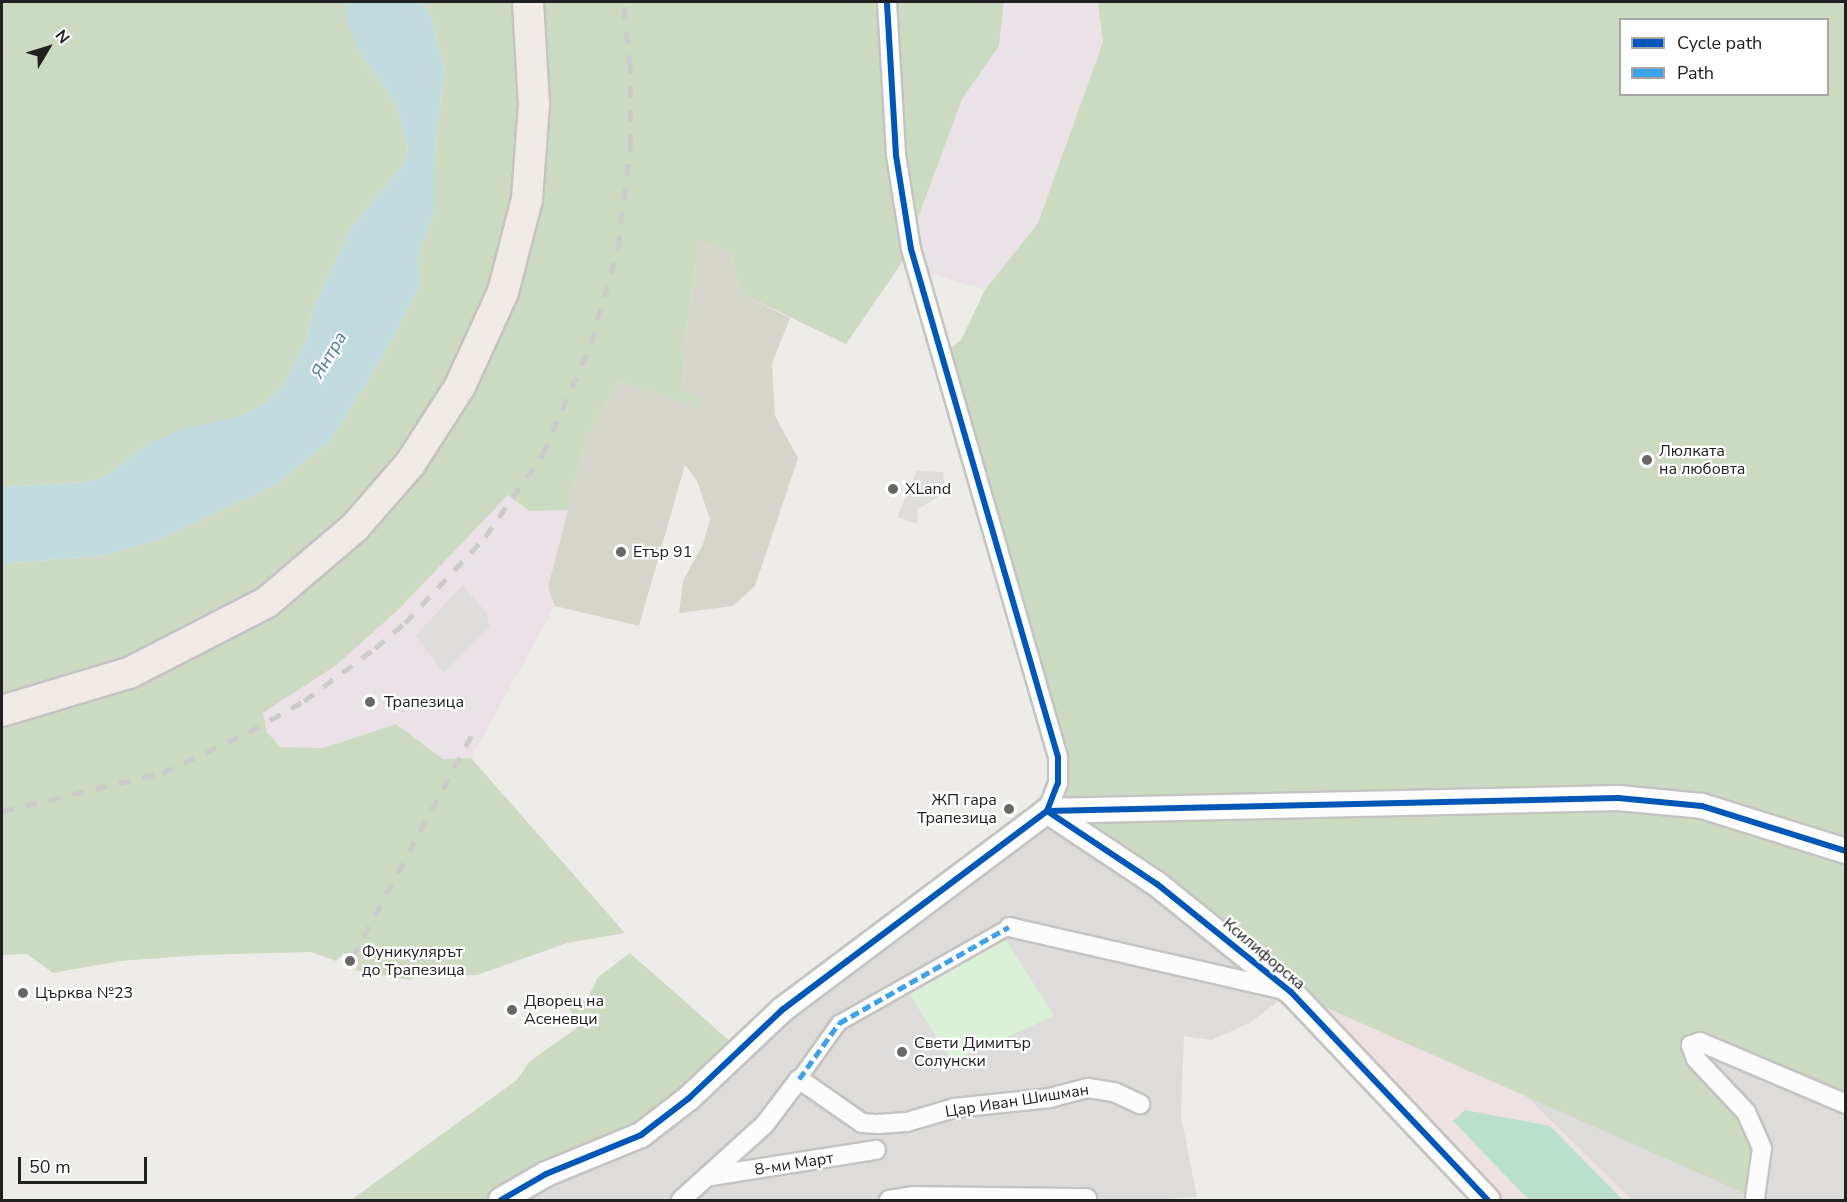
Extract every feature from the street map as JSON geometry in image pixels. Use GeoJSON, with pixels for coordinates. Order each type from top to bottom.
{"type":"FeatureCollection","features":[{"type":"Feature","properties":{"kind":"main road"},"geometry":{"type":"LineString","coordinates":[[2,711],[129,673],[267,602],[355,527],[410,464],[460,386],[502,292],[521,220],[534,104],[528,2]]}},
{"type":"Feature","properties":{"kind":"street"},"geometry":{"type":"LineString","coordinates":[[501,1200],[546,1174],[641,1135],[689,1098],[782,1010],[1047,811],[1058,783],[1058,757],[911,249],[896,155],[887,2]]}},
{"type":"Feature","properties":{"kind":"street"},"geometry":{"type":"LineString","coordinates":[[1047,811],[1618,798],[1702,806],[1845,851]]}},
{"type":"Feature","properties":{"kind":"street","name":"Ксилифорска"},"geometry":{"type":"LineString","coordinates":[[1047,811],[1158,884],[1291,992],[1488,1200]]}},
{"type":"Feature","properties":{"kind":"street"},"geometry":{"type":"LineString","coordinates":[[681,1200],[711,1176],[765,1124],[839,1023],[1009,927],[1291,992]]}},
{"type":"Feature","properties":{"kind":"street"},"geometry":{"type":"LineString","coordinates":[[1755,1198],[1762,1148],[1746,1112],[1696,1059],[1691,1045],[1700,1042],[1845,1104]]}},
{"type":"Feature","properties":{"kind":"street","name":"Цар Иван Шишман"},"geometry":{"type":"LineString","coordinates":[[799,1079],[862,1123],[907,1122],[954,1108],[1050,1098],[1088,1088],[1114,1092],[1140,1104]]}},
{"type":"Feature","properties":{"kind":"street","name":"8-ми Март"},"geometry":{"type":"LineString","coordinates":[[711,1176],[876,1150]]}},
{"type":"Feature","properties":{"kind":"street"},"geometry":{"type":"LineString","coordinates":[[889,1200],[934,1196],[1087,1198]]}},
{"type":"Feature","properties":{"kind":"shaded area"},"geometry":{"type":"Polygon","coordinates":[[[1004,2],[1102,2],[1098,4],[1103,42],[1038,223],[985,290],[901,264],[962,99],[999,46],[1004,2]]]}},
{"type":"Feature","properties":{"kind":"shaded area"},"geometry":{"type":"Polygon","coordinates":[[[699,242],[732,254],[740,293],[790,318],[772,364],[775,416],[798,458],[755,586],[733,606],[679,613],[683,581],[703,544],[710,519],[697,481],[685,465],[639,626],[555,606],[548,587],[586,440],[619,381],[700,408],[701,400],[685,391],[684,351],[699,242]]]}},
{"type":"Feature","properties":{"kind":"shaded area"},"geometry":{"type":"Polygon","coordinates":[[[917,471],[943,472],[945,493],[918,509],[917,524],[897,517],[917,471]]]}},
{"type":"Feature","properties":{"kind":"shaded area"},"geometry":{"type":"Polygon","coordinates":[[[508,495],[529,511],[568,510],[548,586],[555,606],[471,758],[443,759],[396,724],[323,748],[280,747],[267,732],[263,713],[334,666],[398,610],[508,495]]]}},
{"type":"Feature","properties":{"kind":"shaded area"},"geometry":{"type":"Polygon","coordinates":[[[463,585],[486,612],[490,627],[444,673],[415,636],[463,585]]]}},
{"type":"Feature","properties":{"kind":"shaded area"},"geometry":{"type":"Polygon","coordinates":[[[1049,805],[1291,992],[1249,1023],[1212,1040],[1184,1036],[1181,1116],[1197,1197],[1148,1200],[501,1200],[604,1153],[1049,805]]]}},
{"type":"Feature","properties":{"kind":"shaded area"},"geometry":{"type":"Polygon","coordinates":[[[1291,992],[1527,1097],[1691,1045],[1845,1104],[1845,1200],[1488,1200],[1291,992]]]}},
{"type":"Feature","properties":{"kind":"shaded area"},"geometry":{"type":"Polygon","coordinates":[[[1291,992],[1527,1097],[1632,1200],[1482,1200],[1291,992]]]}},
{"type":"Feature","properties":{"kind":"green space"},"geometry":{"type":"Polygon","coordinates":[[[2,2],[344,2],[360,53],[396,104],[408,150],[403,165],[350,229],[312,312],[307,339],[285,382],[265,403],[244,415],[148,444],[106,476],[87,482],[2,487],[2,2]]]}},
{"type":"Feature","properties":{"kind":"green space"},"geometry":{"type":"Polygon","coordinates":[[[423,2],[1004,2],[999,46],[962,99],[901,264],[846,344],[740,293],[732,254],[699,242],[684,351],[685,391],[701,400],[700,409],[619,381],[586,440],[568,510],[529,511],[508,495],[398,610],[335,666],[263,713],[267,732],[280,747],[323,748],[396,724],[443,759],[471,758],[625,933],[567,943],[477,975],[417,976],[409,980],[355,970],[359,963],[344,953],[336,961],[311,952],[201,955],[120,961],[53,973],[27,954],[2,955],[2,564],[107,555],[160,539],[277,484],[331,440],[383,356],[422,282],[417,259],[434,212],[434,165],[444,67],[432,21],[423,2]]]}},
{"type":"Feature","properties":{"kind":"green space"},"geometry":{"type":"Polygon","coordinates":[[[1102,2],[1845,2],[1845,1104],[1691,1045],[1762,1148],[1755,1198],[1291,992],[1047,811],[1058,783],[941,356],[961,340],[985,290],[1038,223],[1103,42],[1098,4],[1102,2]]]}},
{"type":"Feature","properties":{"kind":"green space"},"geometry":{"type":"Polygon","coordinates":[[[1006,940],[1054,1016],[952,1061],[908,992],[1006,940]]]}},
{"type":"Feature","properties":{"kind":"green space"},"geometry":{"type":"Polygon","coordinates":[[[630,953],[741,1051],[689,1098],[501,1200],[351,1200],[517,1080],[529,1062],[578,1027],[569,1007],[575,995],[586,1002],[598,977],[630,953]]]}},
{"type":"Feature","properties":{"kind":"green space"},"geometry":{"type":"Polygon","coordinates":[[[1465,1110],[1550,1126],[1623,1200],[1529,1200],[1453,1121],[1465,1110]]]}},
{"type":"Feature","properties":{"kind":"water","name":"Янтра"},"geometry":{"type":"Polygon","coordinates":[[[344,2],[423,2],[432,21],[444,67],[434,165],[434,212],[417,259],[422,282],[383,356],[331,440],[277,484],[160,539],[107,555],[2,564],[2,487],[87,482],[106,476],[148,444],[181,429],[244,415],[265,403],[285,382],[307,339],[312,312],[350,229],[403,165],[408,150],[396,104],[360,53],[347,23],[344,2]]]}},
{"type":"Feature","properties":{"kind":"railway"},"geometry":{"type":"LineString","coordinates":[[2,811],[162,773],[249,732],[304,701],[405,623],[485,537],[543,454],[591,343],[618,247],[630,146],[630,67],[623,2]]}},
{"type":"Feature","properties":{"kind":"railway"},"geometry":{"type":"LineString","coordinates":[[352,958],[475,729]]}},
{"type":"Feature","properties":{"kind":"marked path"},"geometry":{"type":"LineString","coordinates":[[799,1079],[839,1023],[1009,927]]}},
{"type":"Feature","properties":{"kind":"cycle path"},"geometry":{"type":"LineString","coordinates":[[501,1200],[546,1174],[641,1135],[689,1098],[782,1010],[1047,811],[1058,783],[1058,757],[911,249],[896,155],[887,2]]}},
{"type":"Feature","properties":{"kind":"cycle path"},"geometry":{"type":"LineString","coordinates":[[1047,811],[1618,798],[1702,806],[1846,851]]}},
{"type":"Feature","properties":{"kind":"cycle path"},"geometry":{"type":"LineString","coordinates":[[1047,811],[1157,884],[1291,992],[1488,1200]]}},
{"type":"Feature","properties":{"kind":"place","name":"Люлката на любовта"},"geometry":{"type":"Point","coordinates":[1647,460]}},
{"type":"Feature","properties":{"kind":"place","name":"XLand"},"geometry":{"type":"Point","coordinates":[893,489]}},
{"type":"Feature","properties":{"kind":"place","name":"Етър 91"},"geometry":{"type":"Point","coordinates":[621,552]}},
{"type":"Feature","properties":{"kind":"place","name":"Трапезица"},"geometry":{"type":"Point","coordinates":[370,702]}},
{"type":"Feature","properties":{"kind":"place","name":"ЖП гара Трапезица"},"geometry":{"type":"Point","coordinates":[1009,809]}},
{"type":"Feature","properties":{"kind":"place","name":"Фуникулярът до Трапезица"},"geometry":{"type":"Point","coordinates":[350,961]}},
{"type":"Feature","properties":{"kind":"place","name":"Църква №23"},"geometry":{"type":"Point","coordinates":[23,993]}},
{"type":"Feature","properties":{"kind":"place","name":"Дворец на Асеневци"},"geometry":{"type":"Point","coordinates":[512,1010]}},
{"type":"Feature","properties":{"kind":"place","name":"Свети Димитър Солунски"},"geometry":{"type":"Point","coordinates":[902,1052]}}]}
